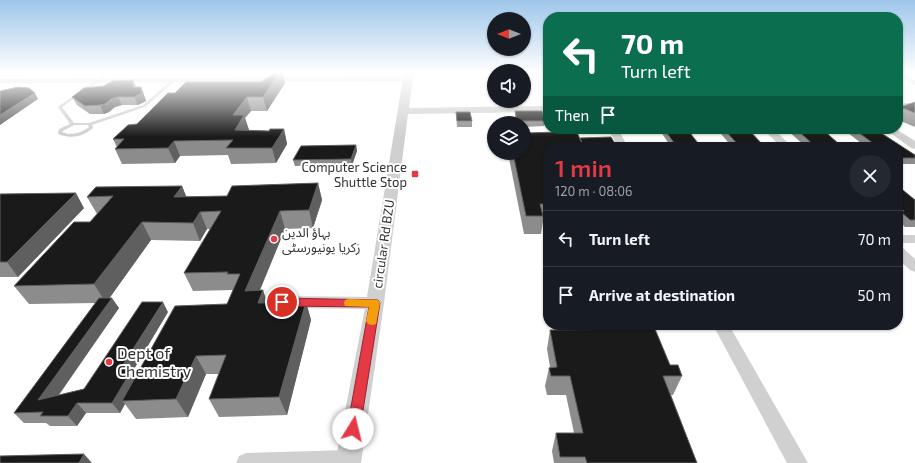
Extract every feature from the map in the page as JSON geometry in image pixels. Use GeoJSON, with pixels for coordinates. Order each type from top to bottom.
{"type":"FeatureCollection","features":[{"type":"Feature","properties":{"kind":"street","name":"circular Rd BZU"},"geometry":{"type":"LineString","coordinates":[[348,462],[375,303],[405,94]]}},
{"type":"Feature","properties":{"kind":"street"},"geometry":{"type":"LineString","coordinates":[[903,106],[915,106]]}},
{"type":"Feature","properties":{"kind":"street"},"geometry":{"type":"LineString","coordinates":[[403,111],[543,109]]}},
{"type":"Feature","properties":{"kind":"street"},"geometry":{"type":"LineString","coordinates":[[773,134],[782,142]]}},
{"type":"Feature","properties":{"kind":"street"},"geometry":{"type":"LineString","coordinates":[[897,134],[915,146]]}},
{"type":"Feature","properties":{"kind":"street"},"geometry":{"type":"LineString","coordinates":[[903,239],[915,239]]}},
{"type":"Feature","properties":{"kind":"street"},"geometry":{"type":"LineString","coordinates":[[903,256],[915,267]]}},
{"type":"Feature","properties":{"kind":"street"},"geometry":{"type":"LineString","coordinates":[[282,302],[375,303]]}},
{"type":"Feature","properties":{"kind":"street"},"geometry":{"type":"LineString","coordinates":[[724,330],[798,463]]}},
{"type":"Feature","properties":{"kind":"street"},"geometry":{"type":"LineString","coordinates":[[246,463],[348,462]]}},
{"type":"Feature","properties":{"kind":"lane"},"geometry":{"type":"LineString","coordinates":[[73,124],[60,107],[79,94]]}},
{"type":"Feature","properties":{"kind":"lane"},"geometry":{"type":"LineString","coordinates":[[90,124],[90,128],[83,132],[69,136],[60,133],[61,130],[73,124],[90,124],[144,106],[158,94]]}},
{"type":"Feature","properties":{"kind":"building"},"geometry":{"type":"Polygon","coordinates":[[[0,94],[34,94],[0,115],[0,94]]]}},
{"type":"Feature","properties":{"kind":"building"},"geometry":{"type":"Polygon","coordinates":[[[77,94],[141,94],[134,97],[118,97],[111,99],[105,104],[85,106],[72,97],[77,94]]]}},
{"type":"Feature","properties":{"kind":"building"},"geometry":{"type":"Polygon","coordinates":[[[167,94],[265,94],[263,97],[247,97],[233,115],[244,115],[235,130],[269,131],[270,129],[284,129],[272,148],[226,148],[233,140],[174,141],[168,148],[115,149],[124,139],[113,139],[128,125],[137,124],[167,94]]]}},
{"type":"Feature","properties":{"kind":"building"},"geometry":{"type":"Polygon","coordinates":[[[915,102],[915,113],[903,108],[903,106],[915,102]]]}},
{"type":"Feature","properties":{"kind":"building"},"geometry":{"type":"Polygon","coordinates":[[[515,111],[542,111],[543,121],[531,121],[531,116],[516,116],[515,111]]]}},
{"type":"Feature","properties":{"kind":"building"},"geometry":{"type":"Polygon","coordinates":[[[456,112],[470,112],[472,121],[457,121],[456,112]]]}},
{"type":"Feature","properties":{"kind":"building"},"geometry":{"type":"Polygon","coordinates":[[[531,133],[578,134],[581,142],[543,142],[543,204],[540,204],[543,216],[526,216],[514,160],[531,160],[531,133]]]}},
{"type":"Feature","properties":{"kind":"building"},"geometry":{"type":"Polygon","coordinates":[[[668,134],[691,134],[697,142],[673,142],[668,134]]]}},
{"type":"Feature","properties":{"kind":"building"},"geometry":{"type":"Polygon","coordinates":[[[728,134],[753,134],[760,142],[736,142],[728,134]]]}},
{"type":"Feature","properties":{"kind":"building"},"geometry":{"type":"Polygon","coordinates":[[[802,134],[828,134],[837,142],[810,142],[802,134]]]}},
{"type":"Feature","properties":{"kind":"building"},"geometry":{"type":"Polygon","coordinates":[[[861,134],[883,134],[895,142],[871,142],[861,134]]]}},
{"type":"Feature","properties":{"kind":"building"},"geometry":{"type":"Polygon","coordinates":[[[611,137],[614,142],[582,142],[580,138],[611,137]]]}},
{"type":"Feature","properties":{"kind":"building"},"geometry":{"type":"Polygon","coordinates":[[[356,145],[351,159],[293,160],[301,146],[356,145]]]}},
{"type":"Feature","properties":{"kind":"building"},"geometry":{"type":"Polygon","coordinates":[[[903,147],[915,155],[915,158],[903,158],[903,147]]]}},
{"type":"Feature","properties":{"kind":"building"},"geometry":{"type":"Polygon","coordinates":[[[318,183],[309,210],[280,211],[245,291],[263,290],[258,303],[306,302],[279,397],[209,399],[226,355],[196,356],[176,399],[122,401],[175,306],[227,304],[240,274],[227,274],[228,272],[184,273],[221,211],[200,212],[193,223],[142,222],[94,284],[14,286],[74,222],[90,222],[113,196],[87,197],[96,187],[182,186],[174,197],[227,196],[232,186],[318,183]]]}},
{"type":"Feature","properties":{"kind":"building"},"geometry":{"type":"Polygon","coordinates":[[[903,190],[915,200],[915,220],[910,220],[903,214],[903,190]]]}},
{"type":"Feature","properties":{"kind":"building"},"geometry":{"type":"Polygon","coordinates":[[[76,193],[7,262],[0,262],[0,194],[76,193]]]}},
{"type":"Feature","properties":{"kind":"building"},"geometry":{"type":"Polygon","coordinates":[[[99,298],[112,298],[38,400],[84,389],[142,302],[163,302],[121,368],[133,368],[112,403],[77,403],[68,416],[40,416],[43,412],[14,413],[99,298]]]}},
{"type":"Feature","properties":{"kind":"building"},"geometry":{"type":"Polygon","coordinates":[[[550,330],[655,330],[670,365],[678,365],[682,376],[663,376],[697,463],[587,463],[585,457],[560,457],[556,433],[583,433],[570,376],[551,376],[549,368],[557,367],[550,330]]]}},
{"type":"Feature","properties":{"kind":"building"},"geometry":{"type":"Polygon","coordinates":[[[84,454],[79,463],[0,463],[0,456],[84,454]]]}},
{"type":"Feature","properties":{"kind":"slow traffic"},"geometry":{"type":"LineString","coordinates":[[349,303],[375,303],[372,321]]}},
{"type":"Feature","properties":{"kind":"place","name":"Computer Science Shuttle Stop"},"geometry":{"type":"Point","coordinates":[415,174]}},
{"type":"Feature","properties":{"kind":"place","name":"بہاؤ الدین زکریا یونیورسٹی"},"geometry":{"type":"Point","coordinates":[274,239]}},
{"type":"Feature","properties":{"kind":"place","name":"Dept of Chemistry"},"geometry":{"type":"Point","coordinates":[109,362]}},
{"type":"Feature","properties":{"kind":"route"},"geometry":{"type":"LineString","coordinates":[[282,302],[375,303],[353,429]]}}]}
